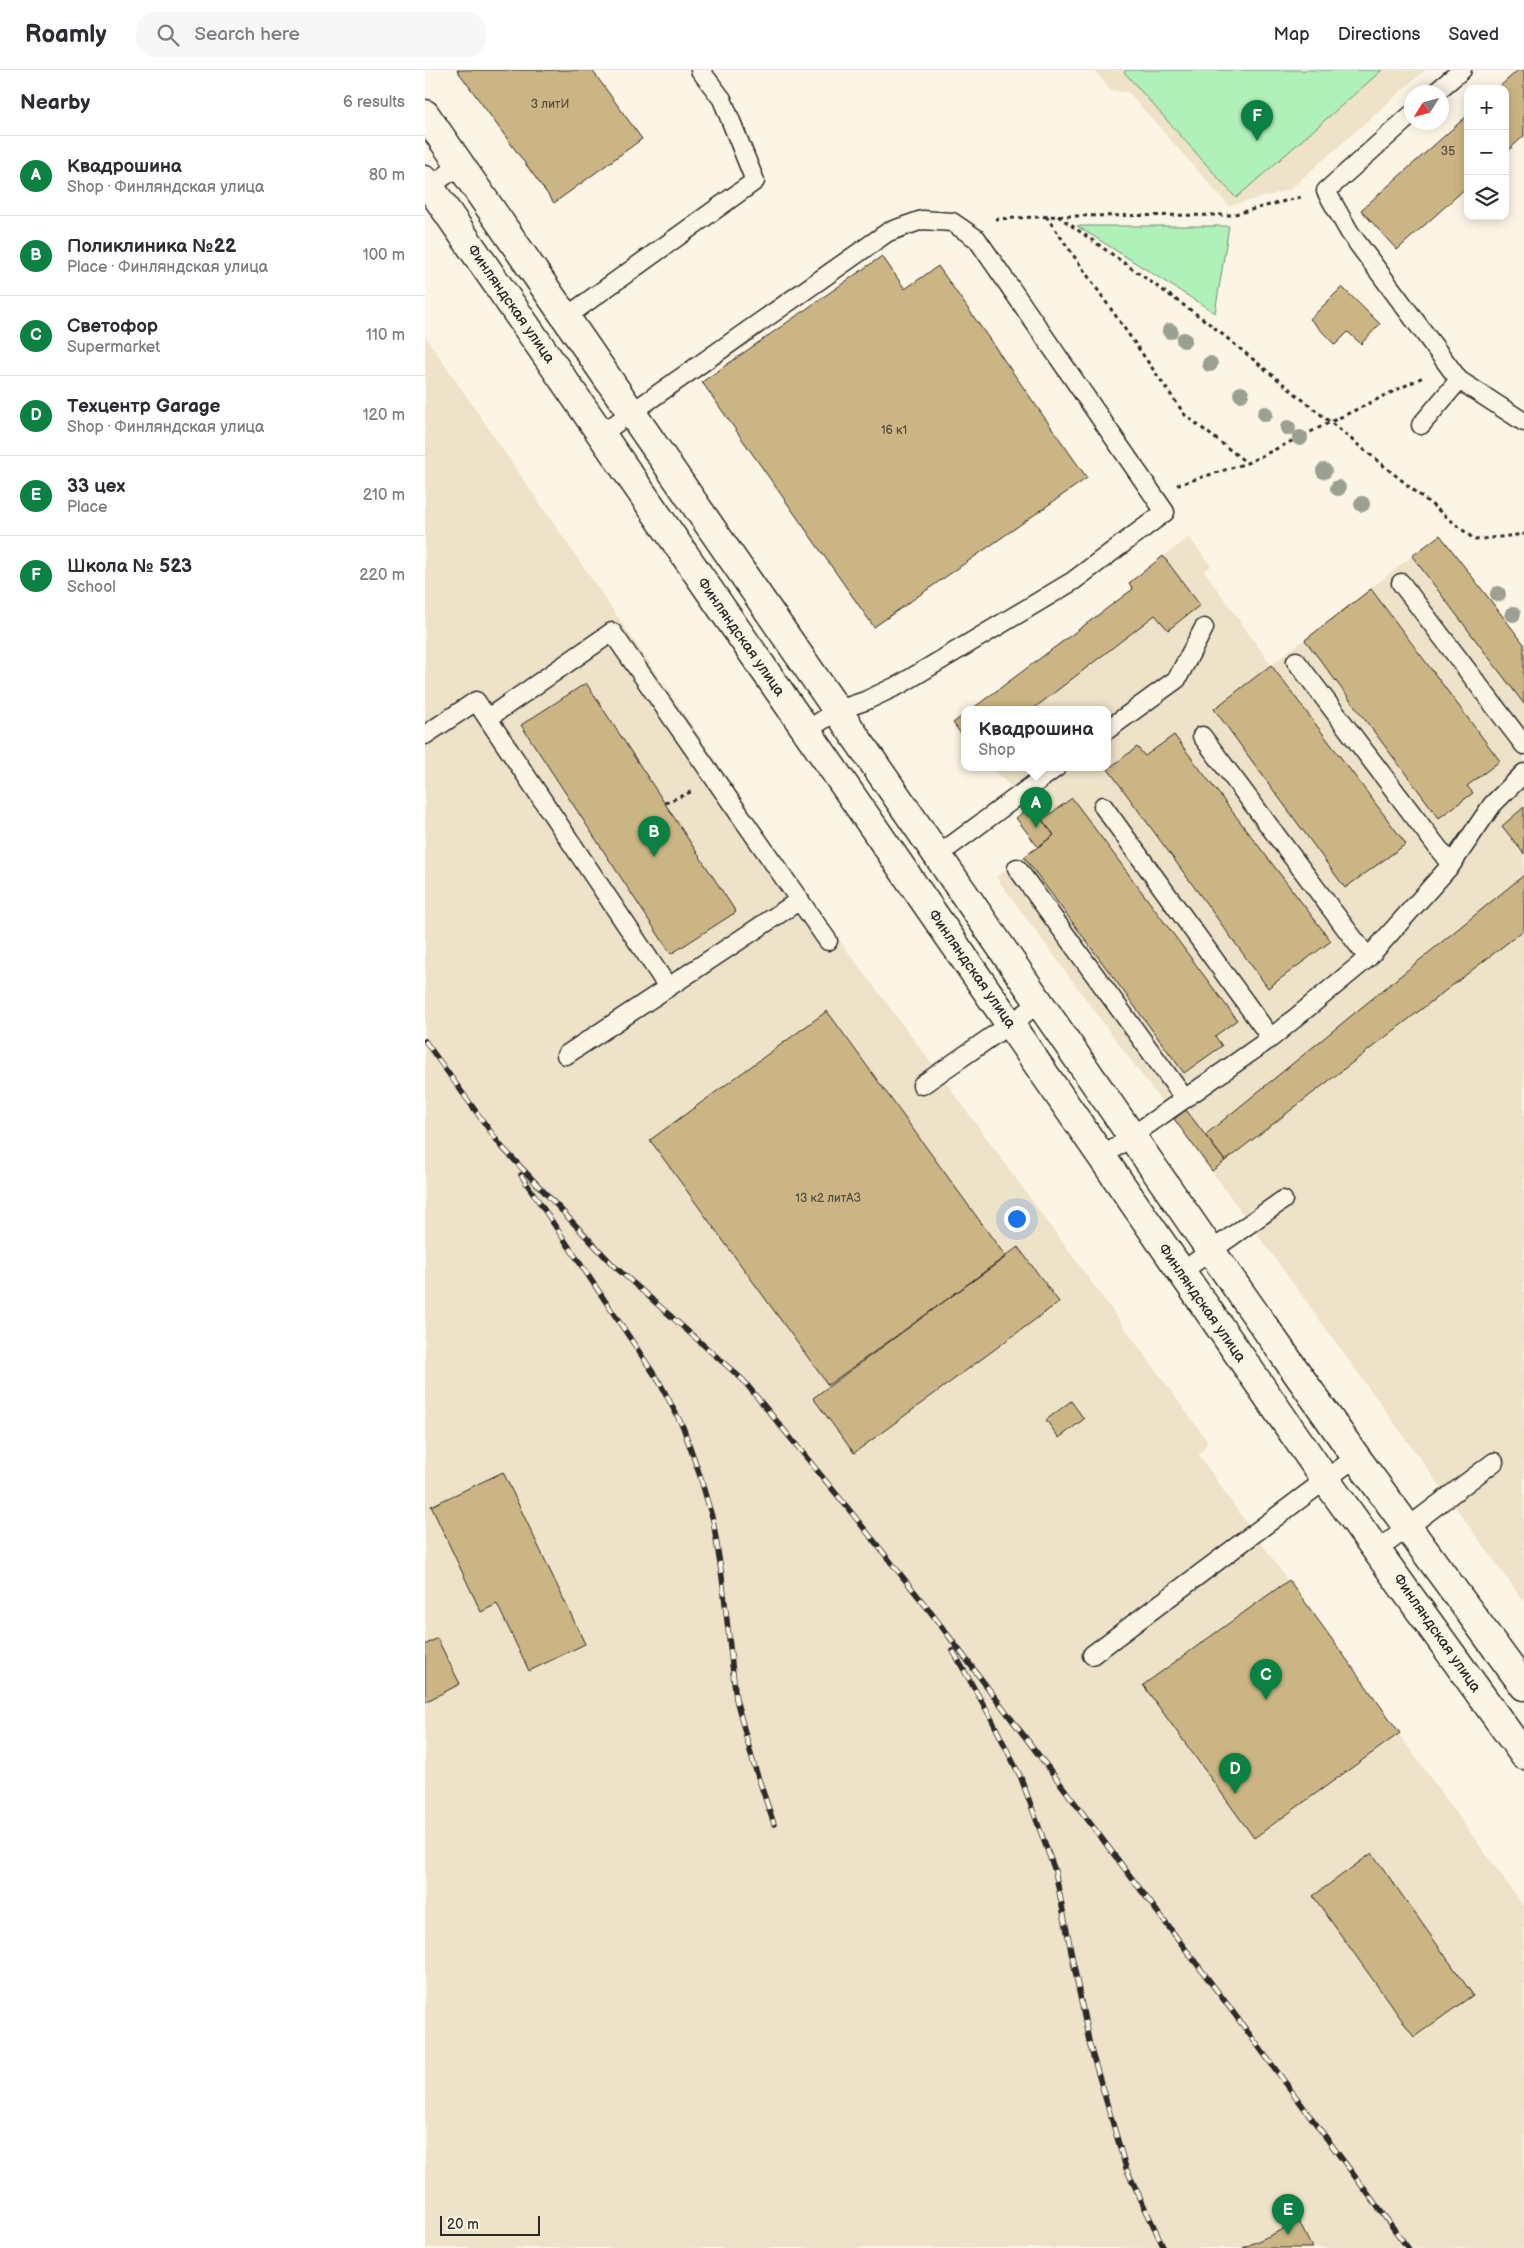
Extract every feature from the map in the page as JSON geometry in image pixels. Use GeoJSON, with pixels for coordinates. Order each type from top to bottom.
{"type":"FeatureCollection","features":[{"type":"Feature","properties":{"kind":"street"},"geometry":{"type":"LineString","coordinates":[[425,114],[1211,1251],[1407,1528],[1524,1686]]}},
{"type":"Feature","properties":{"kind":"street","name":"Финляндская улица"},"geometry":{"type":"LineString","coordinates":[[427,185],[1325,1480],[1378,1550],[1524,1755]]}},
{"type":"Feature","properties":{"kind":"lane"},"geometry":{"type":"LineString","coordinates":[[566,317],[755,181],[722,99],[701,70]]}},
{"type":"Feature","properties":{"kind":"lane"},"geometry":{"type":"LineString","coordinates":[[1445,85],[1462,70]]}},
{"type":"Feature","properties":{"kind":"lane"},"geometry":{"type":"LineString","coordinates":[[1404,121],[1326,191],[1350,234],[1459,380],[1524,422]]}},
{"type":"Feature","properties":{"kind":"lane"},"geometry":{"type":"LineString","coordinates":[[427,185],[460,165]]}},
{"type":"Feature","properties":{"kind":"lane"},"geometry":{"type":"LineString","coordinates":[[601,434],[888,232],[922,220],[952,222],[977,239],[1165,512],[1073,581],[901,684],[865,701],[838,710],[807,731]]}},
{"type":"Feature","properties":{"kind":"lane"},"geometry":{"type":"LineString","coordinates":[[1421,425],[1459,380]]}},
{"type":"Feature","properties":{"kind":"lane"},"geometry":{"type":"LineString","coordinates":[[1401,583],[1524,745]]}},
{"type":"Feature","properties":{"kind":"lane"},"geometry":{"type":"LineString","coordinates":[[1111,727],[1177,680],[1203,628]]}},
{"type":"Feature","properties":{"kind":"lane"},"geometry":{"type":"LineString","coordinates":[[488,718],[612,632],[828,941]]}},
{"type":"Feature","properties":{"kind":"lane"},"geometry":{"type":"LineString","coordinates":[[1296,661],[1451,865]]}},
{"type":"Feature","properties":{"kind":"lane"},"geometry":{"type":"LineString","coordinates":[[425,735],[476,701],[668,988]]}},
{"type":"Feature","properties":{"kind":"lane"},"geometry":{"type":"LineString","coordinates":[[1202,736],[1368,958]]}},
{"type":"Feature","properties":{"kind":"lane"},"geometry":{"type":"LineString","coordinates":[[937,856],[1052,771]]}},
{"type":"Feature","properties":{"kind":"lane"},"geometry":{"type":"LineString","coordinates":[[1102,1157],[1271,1038],[1368,958],[1451,865],[1492,805],[1524,773]]}},
{"type":"Feature","properties":{"kind":"lane"},"geometry":{"type":"LineString","coordinates":[[1103,806],[1271,1038]]}},
{"type":"Feature","properties":{"kind":"lane"},"geometry":{"type":"LineString","coordinates":[[1017,868],[1185,1099]]}},
{"type":"Feature","properties":{"kind":"lane"},"geometry":{"type":"LineString","coordinates":[[566,1055],[799,900]]}},
{"type":"Feature","properties":{"kind":"lane"},"geometry":{"type":"LineString","coordinates":[[922,1084],[1011,1025],[1040,1003]]}},
{"type":"Feature","properties":{"kind":"lane"},"geometry":{"type":"LineString","coordinates":[[1181,1272],[1283,1200]]}},
{"type":"Feature","properties":{"kind":"lane"},"geometry":{"type":"LineString","coordinates":[[1092,1655],[1356,1457]]}},
{"type":"Feature","properties":{"kind":"lane"},"geometry":{"type":"LineString","coordinates":[[1378,1550],[1494,1462]]}},
{"type":"Feature","properties":{"kind":"path"},"geometry":{"type":"LineString","coordinates":[[952,222],[1046,216],[1231,215],[1326,191]]}},
{"type":"Feature","properties":{"kind":"path"},"geometry":{"type":"LineString","coordinates":[[1046,216],[1185,415],[1247,463]]}},
{"type":"Feature","properties":{"kind":"path"},"geometry":{"type":"LineString","coordinates":[[1058,216],[1206,321],[1475,540],[1524,534]]}},
{"type":"Feature","properties":{"kind":"path"},"geometry":{"type":"LineString","coordinates":[[1157,500],[1180,483],[1247,463],[1428,374],[1459,380]]}},
{"type":"Feature","properties":{"kind":"path"},"geometry":{"type":"LineString","coordinates":[[665,803],[685,794]]}},
{"type":"Feature","properties":{"kind":"shaded area"},"geometry":{"type":"Polygon","coordinates":[[[1094,70],[1425,70],[1408,85],[1404,85],[1404,89],[1289,190],[1229,206],[1128,92],[1111,91],[1094,70]]]}},
{"type":"Feature","properties":{"kind":"shaded area"},"geometry":{"type":"Polygon","coordinates":[[[425,336],[842,944],[939,1073],[1208,1442],[1199,1455],[1524,1907],[1524,2248],[425,2248],[425,336]]]}},
{"type":"Feature","properties":{"kind":"shaded area"},"geometry":{"type":"Polygon","coordinates":[[[1440,535],[1524,644],[1524,1602],[996,877],[1054,835],[1031,806],[994,771],[1111,771],[1111,706],[976,706],[1133,590],[1129,583],[1189,537],[1211,566],[1204,571],[1271,665],[1440,535]]]}},
{"type":"Feature","properties":{"kind":"green space"},"geometry":{"type":"Polygon","coordinates":[[[1127,70],[1382,70],[1236,198],[1124,72],[1127,70]]]}},
{"type":"Feature","properties":{"kind":"green space"},"geometry":{"type":"Polygon","coordinates":[[[1077,226],[1229,226],[1215,313],[1077,226]]]}},
{"type":"Feature","properties":{"kind":"building"},"geometry":{"type":"Polygon","coordinates":[[[457,70],[592,70],[642,139],[554,203],[457,70]]]}},
{"type":"Feature","properties":{"kind":"building"},"geometry":{"type":"Polygon","coordinates":[[[1518,70],[1524,70],[1524,136],[1509,149],[1509,85],[1501,85],[1518,70]]]}},
{"type":"Feature","properties":{"kind":"building"},"geometry":{"type":"Polygon","coordinates":[[[1464,119],[1464,190],[1397,250],[1361,210],[1464,119]]]}},
{"type":"Feature","properties":{"kind":"building"},"geometry":{"type":"Polygon","coordinates":[[[882,256],[905,289],[938,266],[1087,478],[874,627],[702,382],[882,256]]]}},
{"type":"Feature","properties":{"kind":"building"},"geometry":{"type":"Polygon","coordinates":[[[1342,287],[1380,324],[1361,344],[1348,332],[1335,345],[1310,319],[1342,287]]]}},
{"type":"Feature","properties":{"kind":"building"},"geometry":{"type":"Polygon","coordinates":[[[1440,535],[1524,644],[1524,704],[1412,556],[1440,535]]]}},
{"type":"Feature","properties":{"kind":"building"},"geometry":{"type":"Polygon","coordinates":[[[1163,556],[1200,605],[1168,630],[1155,615],[1037,706],[976,706],[1133,589],[1129,583],[1163,556]]]}},
{"type":"Feature","properties":{"kind":"building"},"geometry":{"type":"Polygon","coordinates":[[[1371,589],[1500,761],[1467,786],[1473,793],[1439,818],[1305,640],[1371,589]]]}},
{"type":"Feature","properties":{"kind":"building"},"geometry":{"type":"Polygon","coordinates":[[[1271,665],[1406,844],[1345,888],[1214,709],[1271,665]]]}},
{"type":"Feature","properties":{"kind":"building"},"geometry":{"type":"Polygon","coordinates":[[[586,683],[736,912],[671,954],[521,725],[586,683]]]}},
{"type":"Feature","properties":{"kind":"building"},"geometry":{"type":"Polygon","coordinates":[[[961,717],[961,734],[953,723],[961,717]]]}},
{"type":"Feature","properties":{"kind":"building"},"geometry":{"type":"Polygon","coordinates":[[[1174,735],[1331,941],[1268,988],[1109,771],[1111,767],[1137,747],[1145,756],[1174,735]]]}},
{"type":"Feature","properties":{"kind":"building"},"geometry":{"type":"Polygon","coordinates":[[[1072,798],[1237,1020],[1215,1036],[1222,1046],[1184,1073],[1024,857],[1054,835],[1042,820],[1072,798]]]}},
{"type":"Feature","properties":{"kind":"building"},"geometry":{"type":"Polygon","coordinates":[[[1031,806],[1054,835],[1038,847],[1016,818],[1031,806]]]}},
{"type":"Feature","properties":{"kind":"building"},"geometry":{"type":"Polygon","coordinates":[[[1524,807],[1524,854],[1502,826],[1524,807]]]}},
{"type":"Feature","properties":{"kind":"building"},"geometry":{"type":"Polygon","coordinates":[[[1524,875],[1524,930],[1225,1161],[1205,1135],[1524,875]]]}},
{"type":"Feature","properties":{"kind":"building"},"geometry":{"type":"Polygon","coordinates":[[[827,1011],[1006,1257],[828,1385],[650,1140],[827,1011]]]}},
{"type":"Feature","properties":{"kind":"building"},"geometry":{"type":"Polygon","coordinates":[[[1186,1110],[1225,1161],[1212,1171],[1174,1119],[1186,1110]]]}},
{"type":"Feature","properties":{"kind":"building"},"geometry":{"type":"Polygon","coordinates":[[[1018,1247],[1059,1302],[854,1453],[813,1398],[1018,1247]]]}},
{"type":"Feature","properties":{"kind":"building"},"geometry":{"type":"Polygon","coordinates":[[[1071,1401],[1084,1419],[1059,1438],[1046,1420],[1071,1401]]]}},
{"type":"Feature","properties":{"kind":"building"},"geometry":{"type":"Polygon","coordinates":[[[503,1472],[585,1644],[529,1671],[497,1604],[481,1612],[431,1506],[503,1472]]]}},
{"type":"Feature","properties":{"kind":"building"},"geometry":{"type":"Polygon","coordinates":[[[1289,1580],[1400,1733],[1254,1838],[1143,1685],[1289,1580]]]}},
{"type":"Feature","properties":{"kind":"building"},"geometry":{"type":"Polygon","coordinates":[[[437,1638],[460,1684],[425,1702],[425,1645],[437,1638]]]}},
{"type":"Feature","properties":{"kind":"building"},"geometry":{"type":"Polygon","coordinates":[[[1372,1853],[1473,1995],[1414,2037],[1313,1896],[1372,1853]]]}},
{"type":"Feature","properties":{"kind":"building"},"geometry":{"type":"Polygon","coordinates":[[[1299,2222],[1312,2248],[1243,2248],[1299,2222]]]}},
{"type":"Feature","properties":{"kind":"railway"},"geometry":{"type":"LineString","coordinates":[[425,1041],[501,1146],[613,1265],[743,1380],[847,1507],[929,1610],[1224,2000],[1408,2248]]}},
{"type":"Feature","properties":{"kind":"railway"},"geometry":{"type":"LineString","coordinates":[[521,1175],[660,1383],[683,1427],[713,1520],[722,1577],[736,1699],[753,1762],[774,1824]]}},
{"type":"Feature","properties":{"kind":"railway"},"geometry":{"type":"LineString","coordinates":[[953,1651],[990,1716],[1021,1778],[1055,1871],[1090,2046],[1126,2168],[1164,2248]]}},
{"type":"Feature","properties":{"kind":"place","name":"Школа № 523"},"geometry":{"type":"Point","coordinates":[1257,141]}},
{"type":"Feature","properties":{"kind":"place","name":"Квадрошина"},"geometry":{"type":"Point","coordinates":[1036,828]}},
{"type":"Feature","properties":{"kind":"place","name":"Поликлиника №22"},"geometry":{"type":"Point","coordinates":[654,857]}},
{"type":"Feature","properties":{"kind":"place","name":"Светофор"},"geometry":{"type":"Point","coordinates":[1266,1700]}},
{"type":"Feature","properties":{"kind":"place","name":"Техцентр Garage"},"geometry":{"type":"Point","coordinates":[1235,1794]}},
{"type":"Feature","properties":{"kind":"place","name":"33 цех"},"geometry":{"type":"Point","coordinates":[1288,2235]}}]}
